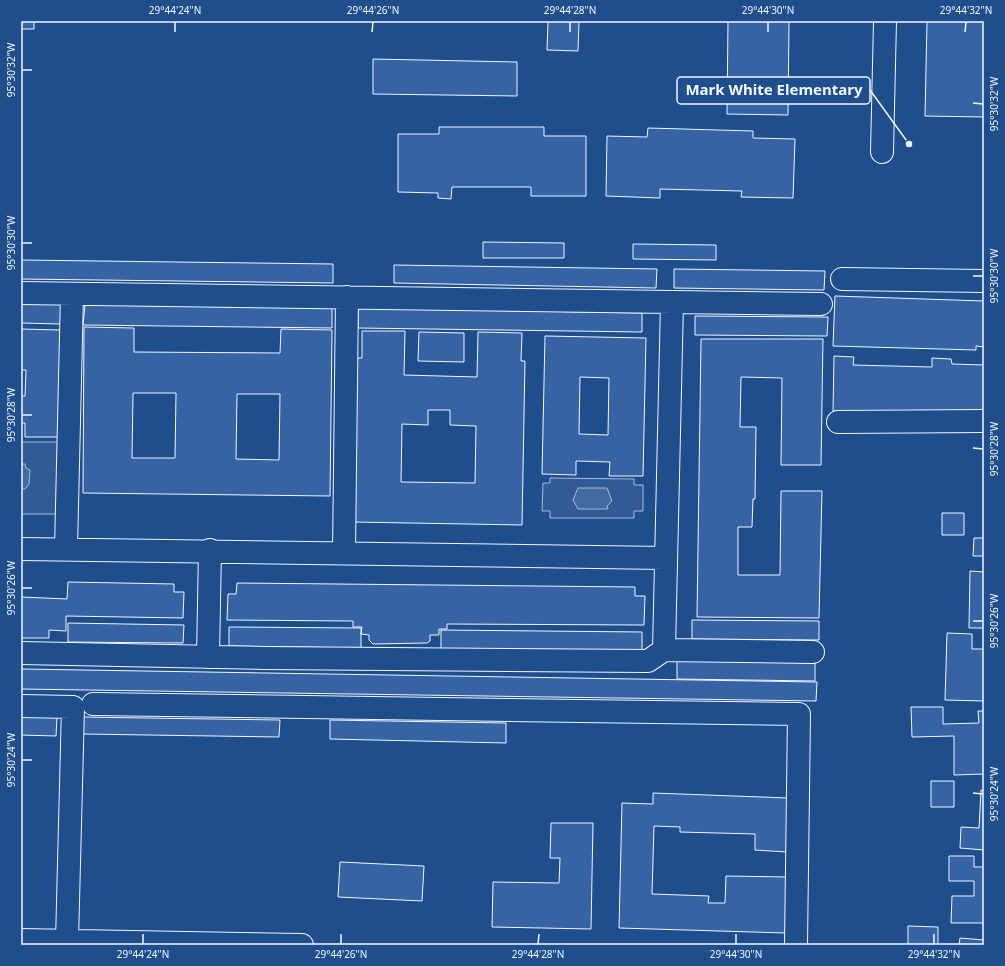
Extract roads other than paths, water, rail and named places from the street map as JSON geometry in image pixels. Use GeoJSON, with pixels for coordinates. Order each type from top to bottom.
{"type":"FeatureCollection","features":[{"type":"Feature","properties":{"kind":"lane"},"geometry":{"type":"LineString","coordinates":[[882,152],[885,21]]}},
{"type":"Feature","properties":{"kind":"lane"},"geometry":{"type":"LineString","coordinates":[[842,279],[984,281]]}},
{"type":"Feature","properties":{"kind":"lane"},"geometry":{"type":"LineString","coordinates":[[21,293],[821,304]]}},
{"type":"Feature","properties":{"kind":"lane"},"geometry":{"type":"LineString","coordinates":[[66,549],[72,294]]}},
{"type":"Feature","properties":{"kind":"lane"},"geometry":{"type":"LineString","coordinates":[[344,553],[347,297]]}},
{"type":"Feature","properties":{"kind":"lane"},"geometry":{"type":"LineString","coordinates":[[664,650],[672,302]]}},
{"type":"Feature","properties":{"kind":"lane"},"geometry":{"type":"LineString","coordinates":[[838,422],[984,421]]}},
{"type":"Feature","properties":{"kind":"lane"},"geometry":{"type":"LineString","coordinates":[[21,549],[210,550],[665,558]]}},
{"type":"Feature","properties":{"kind":"lane"},"geometry":{"type":"LineString","coordinates":[[208,656],[210,550]]}},
{"type":"Feature","properties":{"kind":"lane"},"geometry":{"type":"LineString","coordinates":[[21,653],[648,661],[664,650],[814,652]]}},
{"type":"Feature","properties":{"kind":"lane"},"geometry":{"type":"LineString","coordinates":[[93,704],[799,714],[796,945]]}},
{"type":"Feature","properties":{"kind":"lane"},"geometry":{"type":"LineString","coordinates":[[21,706],[72,707],[67,941]]}},
{"type":"Feature","properties":{"kind":"lane"},"geometry":{"type":"LineString","coordinates":[[21,940],[302,945]]}},
{"type":"Feature","properties":{"kind":"place","name":"Mark White Elementary"},"geometry":{"type":"Point","coordinates":[909,144]}}]}
